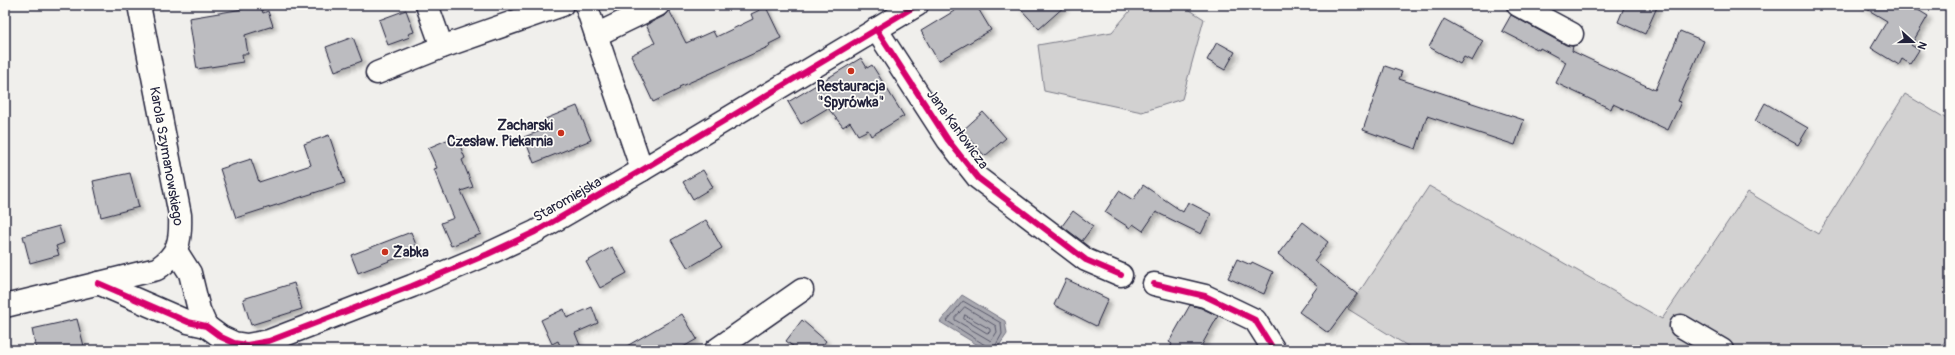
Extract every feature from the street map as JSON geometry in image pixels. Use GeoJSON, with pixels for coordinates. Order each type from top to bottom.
{"type":"FeatureCollection","features":[{"type":"Feature","properties":{"kind":"street","name":"Karola Szymanowskiego"},"geometry":{"type":"LineString","coordinates":[[139,5],[180,215],[179,240],[176,251]]}},
{"type":"Feature","properties":{"kind":"street"},"geometry":{"type":"LineString","coordinates":[[427,5],[442,47]]}},
{"type":"Feature","properties":{"kind":"street"},"geometry":{"type":"LineString","coordinates":[[377,73],[442,47],[562,5]]}},
{"type":"Feature","properties":{"kind":"street"},"geometry":{"type":"LineString","coordinates":[[586,5],[642,170]]}},
{"type":"Feature","properties":{"kind":"street"},"geometry":{"type":"LineString","coordinates":[[596,34],[658,5]]}},
{"type":"Feature","properties":{"kind":"street","name":"Staromiejska"},"geometry":{"type":"LineString","coordinates":[[206,326],[221,337],[247,348],[412,286],[488,254],[535,232],[642,170],[917,5]]}},
{"type":"Feature","properties":{"kind":"street"},"geometry":{"type":"LineString","coordinates":[[1518,5],[1572,34]]}},
{"type":"Feature","properties":{"kind":"street","name":"Jana Karłowicza"},"geometry":{"type":"LineString","coordinates":[[876,30],[948,140],[978,178],[1086,260],[1121,275]]}},
{"type":"Feature","properties":{"kind":"street"},"geometry":{"type":"LineString","coordinates":[[5,306],[157,269],[169,261],[176,251],[190,273],[199,310],[206,326]]}},
{"type":"Feature","properties":{"kind":"street"},"geometry":{"type":"LineString","coordinates":[[98,283],[188,322],[206,326]]}},
{"type":"Feature","properties":{"kind":"street"},"geometry":{"type":"LineString","coordinates":[[1154,284],[1205,296],[1255,320],[1274,350]]}},
{"type":"Feature","properties":{"kind":"street"},"geometry":{"type":"LineString","coordinates":[[716,350],[802,290]]}},
{"type":"Feature","properties":{"kind":"street"},"geometry":{"type":"LineString","coordinates":[[1681,326],[1722,350]]}},
{"type":"Feature","properties":{"kind":"shaded area"},"geometry":{"type":"Polygon","coordinates":[[[1135,5],[1182,5],[1204,19],[1182,99],[1142,112],[1044,91],[1038,45],[1112,32],[1135,5]]]}},
{"type":"Feature","properties":{"kind":"shaded area"},"geometry":{"type":"Polygon","coordinates":[[[1905,94],[1950,121],[1950,335],[1938,350],[1414,350],[1348,309],[1429,186],[1662,319],[1748,192],[1818,234],[1905,94]]]}},
{"type":"Feature","properties":{"kind":"water"},"geometry":{"type":"Polygon","coordinates":[[[962,295],[1005,321],[1007,334],[996,350],[986,350],[940,322],[962,295]]]}},
{"type":"Feature","properties":{"kind":"building"},"geometry":{"type":"Polygon","coordinates":[[[242,5],[260,5],[263,13],[268,11],[273,26],[245,35],[248,54],[242,54],[243,62],[197,69],[189,18],[243,9],[242,5]]]}},
{"type":"Feature","properties":{"kind":"building"},"geometry":{"type":"Polygon","coordinates":[[[964,5],[976,5],[991,30],[938,61],[921,31],[964,5]]]}},
{"type":"Feature","properties":{"kind":"building"},"geometry":{"type":"Polygon","coordinates":[[[1017,5],[1066,5],[1039,29],[1017,5]]]}},
{"type":"Feature","properties":{"kind":"building"},"geometry":{"type":"Polygon","coordinates":[[[1625,5],[1658,5],[1645,34],[1618,22],[1625,5]]]}},
{"type":"Feature","properties":{"kind":"building"},"geometry":{"type":"Polygon","coordinates":[[[1860,5],[1910,5],[1928,16],[1911,45],[1919,50],[1910,64],[1902,59],[1899,65],[1871,48],[1887,21],[1860,5]]]}},
{"type":"Feature","properties":{"kind":"building"},"geometry":{"type":"Polygon","coordinates":[[[766,7],[781,38],[769,44],[770,46],[679,87],[680,89],[653,102],[631,55],[655,43],[646,25],[664,16],[669,10],[686,43],[713,31],[716,37],[753,19],[751,14],[766,7]]]}},
{"type":"Feature","properties":{"kind":"building"},"geometry":{"type":"Polygon","coordinates":[[[406,10],[414,32],[408,34],[410,37],[388,45],[379,20],[406,10]]]}},
{"type":"Feature","properties":{"kind":"building"},"geometry":{"type":"Polygon","coordinates":[[[1511,15],[1566,45],[1573,46],[1572,51],[1655,90],[1680,31],[1704,41],[1678,101],[1681,102],[1668,130],[1613,104],[1611,109],[1556,83],[1566,62],[1540,48],[1539,50],[1502,31],[1511,15]]]}},
{"type":"Feature","properties":{"kind":"building"},"geometry":{"type":"Polygon","coordinates":[[[1444,19],[1483,41],[1472,61],[1464,57],[1460,64],[1429,47],[1444,19]]]}},
{"type":"Feature","properties":{"kind":"building"},"geometry":{"type":"Polygon","coordinates":[[[353,37],[362,61],[335,71],[326,47],[353,37]]]}},
{"type":"Feature","properties":{"kind":"building"},"geometry":{"type":"Polygon","coordinates":[[[1217,42],[1235,52],[1225,70],[1207,60],[1217,42]]]}},
{"type":"Feature","properties":{"kind":"building"},"geometry":{"type":"Polygon","coordinates":[[[861,58],[867,68],[872,65],[904,116],[871,136],[868,130],[858,135],[850,122],[843,127],[828,108],[801,124],[788,102],[861,58]]]}},
{"type":"Feature","properties":{"kind":"building"},"geometry":{"type":"Polygon","coordinates":[[[1385,66],[1402,72],[1399,79],[1524,120],[1515,145],[1427,116],[1416,149],[1363,130],[1385,66]]]}},
{"type":"Feature","properties":{"kind":"building"},"geometry":{"type":"Polygon","coordinates":[[[1765,103],[1808,128],[1798,145],[1755,121],[1765,103]]]}},
{"type":"Feature","properties":{"kind":"building"},"geometry":{"type":"Polygon","coordinates":[[[577,106],[591,140],[534,163],[524,137],[548,128],[545,119],[577,106]]]}},
{"type":"Feature","properties":{"kind":"building"},"geometry":{"type":"Polygon","coordinates":[[[983,112],[1006,138],[985,156],[962,131],[983,112]]]}},
{"type":"Feature","properties":{"kind":"building"},"geometry":{"type":"Polygon","coordinates":[[[329,135],[345,183],[236,218],[220,169],[251,159],[259,182],[311,165],[304,144],[329,135]]]}},
{"type":"Feature","properties":{"kind":"building"},"geometry":{"type":"Polygon","coordinates":[[[456,136],[465,158],[462,160],[473,187],[461,191],[481,234],[451,246],[441,223],[454,218],[434,169],[437,168],[428,148],[456,136]]]}},
{"type":"Feature","properties":{"kind":"building"},"geometry":{"type":"Polygon","coordinates":[[[703,170],[713,187],[693,199],[683,182],[703,170]]]}},
{"type":"Feature","properties":{"kind":"building"},"geometry":{"type":"Polygon","coordinates":[[[130,173],[139,207],[101,217],[93,181],[130,173]]]}},
{"type":"Feature","properties":{"kind":"building"},"geometry":{"type":"Polygon","coordinates":[[[1143,185],[1183,212],[1188,202],[1211,214],[1201,234],[1156,212],[1143,231],[1133,224],[1130,228],[1105,212],[1119,191],[1133,200],[1143,185]]]}},
{"type":"Feature","properties":{"kind":"building"},"geometry":{"type":"Polygon","coordinates":[[[1073,211],[1093,226],[1082,241],[1062,226],[1073,211]]]}},
{"type":"Feature","properties":{"kind":"building"},"geometry":{"type":"Polygon","coordinates":[[[706,220],[722,248],[688,268],[671,240],[706,220]]]}},
{"type":"Feature","properties":{"kind":"building"},"geometry":{"type":"Polygon","coordinates":[[[1303,222],[1328,242],[1314,261],[1357,294],[1328,333],[1299,312],[1318,286],[1278,254],[1303,222]]]}},
{"type":"Feature","properties":{"kind":"building"},"geometry":{"type":"Polygon","coordinates":[[[59,226],[64,243],[56,246],[59,255],[30,263],[23,236],[59,226]]]}},
{"type":"Feature","properties":{"kind":"building"},"geometry":{"type":"Polygon","coordinates":[[[411,232],[418,250],[358,273],[351,255],[411,232]]]}},
{"type":"Feature","properties":{"kind":"building"},"geometry":{"type":"Polygon","coordinates":[[[612,247],[627,273],[600,288],[586,262],[612,247]]]}},
{"type":"Feature","properties":{"kind":"building"},"geometry":{"type":"Polygon","coordinates":[[[1237,259],[1251,265],[1252,262],[1273,272],[1264,294],[1228,278],[1237,259]]]}},
{"type":"Feature","properties":{"kind":"building"},"geometry":{"type":"Polygon","coordinates":[[[1066,279],[1108,299],[1096,326],[1054,305],[1066,279]]]}},
{"type":"Feature","properties":{"kind":"building"},"geometry":{"type":"Polygon","coordinates":[[[294,283],[302,309],[251,325],[243,299],[294,283]]]}},
{"type":"Feature","properties":{"kind":"building"},"geometry":{"type":"Polygon","coordinates":[[[1190,305],[1201,308],[1218,316],[1199,350],[1169,350],[1172,344],[1169,342],[1190,305]]]}},
{"type":"Feature","properties":{"kind":"building"},"geometry":{"type":"Polygon","coordinates":[[[592,307],[598,323],[575,333],[582,350],[562,350],[558,341],[552,344],[541,320],[564,309],[567,318],[592,307]]]}},
{"type":"Feature","properties":{"kind":"building"},"geometry":{"type":"Polygon","coordinates":[[[682,314],[697,339],[678,350],[620,350],[682,314]]]}},
{"type":"Feature","properties":{"kind":"building"},"geometry":{"type":"Polygon","coordinates":[[[77,319],[85,350],[36,350],[32,329],[77,319]]]}},
{"type":"Feature","properties":{"kind":"building"},"geometry":{"type":"Polygon","coordinates":[[[802,320],[826,341],[819,350],[798,350],[786,341],[802,320]]]}},
{"type":"Feature","properties":{"kind":"cycle path"},"geometry":{"type":"LineString","coordinates":[[98,283],[188,322],[206,326],[221,337],[234,343],[247,345],[269,341],[412,286],[488,254],[535,232],[642,170],[917,5]]}},
{"type":"Feature","properties":{"kind":"cycle path"},"geometry":{"type":"LineString","coordinates":[[876,29],[948,140],[978,178],[1086,260],[1121,275]]}},
{"type":"Feature","properties":{"kind":"cycle path"},"geometry":{"type":"LineString","coordinates":[[1154,284],[1205,296],[1255,320],[1274,350]]}},
{"type":"Feature","properties":{"kind":"place","name":"Restauracja \"Spyrówka\""},"geometry":{"type":"Point","coordinates":[851,71]}},
{"type":"Feature","properties":{"kind":"place","name":"Zacharski Czesław. Piekarnia"},"geometry":{"type":"Point","coordinates":[561,133]}},
{"type":"Feature","properties":{"kind":"place","name":"Żabka"},"geometry":{"type":"Point","coordinates":[385,252]}}]}
